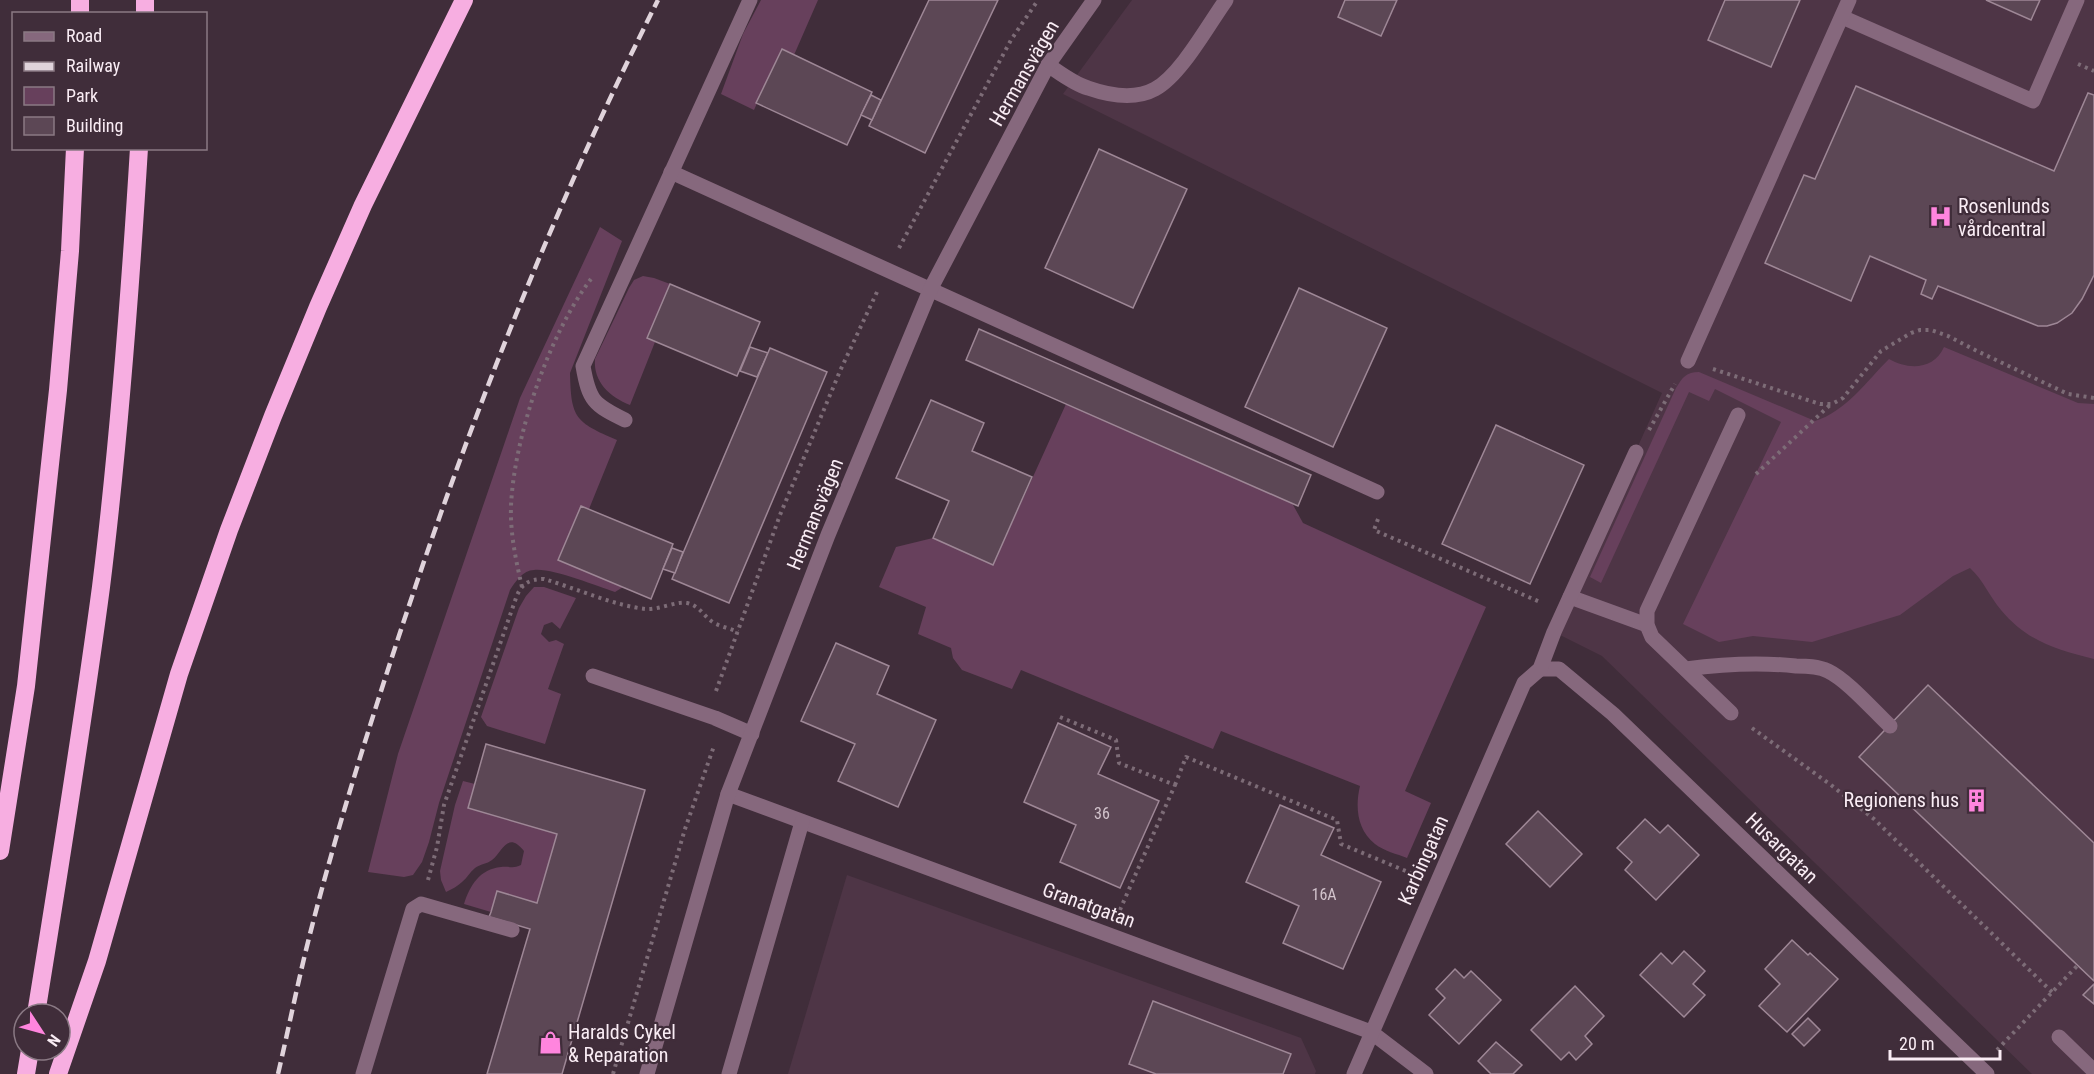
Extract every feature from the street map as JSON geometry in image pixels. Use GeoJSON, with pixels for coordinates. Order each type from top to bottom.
{"type":"FeatureCollection","features":[{"type":"Feature","properties":{"kind":"highway"},"geometry":{"type":"LineString","coordinates":[[58,1074],[98,961],[179,675],[229,530],[322,297],[363,205],[464,0]]}},
{"type":"Feature","properties":{"kind":"highway"},"geometry":{"type":"LineString","coordinates":[[0,851],[26,686],[58,390],[70,251],[75,150]]}},
{"type":"Feature","properties":{"kind":"highway"},"geometry":{"type":"LineString","coordinates":[[38,1002],[73,788],[101,586],[128,324],[139,150]]}},
{"type":"Feature","properties":{"kind":"street"},"geometry":{"type":"LineString","coordinates":[[625,420],[602,409],[593,399],[586,385],[583,366],[750,0]]}},
{"type":"Feature","properties":{"kind":"street","name":"Hermansvägen"},"geometry":{"type":"LineString","coordinates":[[647,1074],[728,794],[828,535],[931,288],[1048,65],[1094,0]]}},
{"type":"Feature","properties":{"kind":"street"},"geometry":{"type":"LineString","coordinates":[[1048,65],[1086,88],[1110,94],[1136,96],[1155,89],[1176,72],[1226,0]]}},
{"type":"Feature","properties":{"kind":"street"},"geometry":{"type":"LineString","coordinates":[[1688,361],[1849,0]]}},
{"type":"Feature","properties":{"kind":"street"},"geometry":{"type":"LineString","coordinates":[[1842,17],[2033,101],[2077,0]]}},
{"type":"Feature","properties":{"kind":"street"},"geometry":{"type":"LineString","coordinates":[[671,172],[1377,492]]}},
{"type":"Feature","properties":{"kind":"street"},"geometry":{"type":"LineString","coordinates":[[1731,713],[1652,637],[1647,625],[1647,611],[1738,415]]}},
{"type":"Feature","properties":{"kind":"street","name":"Karbingatan"},"geometry":{"type":"LineString","coordinates":[[1354,1074],[1524,683],[1540,669],[1563,612],[1636,452]]}},
{"type":"Feature","properties":{"kind":"street"},"geometry":{"type":"LineString","coordinates":[[1570,597],[1647,625]]}},
{"type":"Feature","properties":{"kind":"street"},"geometry":{"type":"LineString","coordinates":[[1686,669],[1721,664],[1763,663],[1827,670],[1890,726]]}},
{"type":"Feature","properties":{"kind":"street","name":"Husargatan"},"geometry":{"type":"LineString","coordinates":[[1540,669],[1558,669],[1613,714],[1984,1071]]}},
{"type":"Feature","properties":{"kind":"street"},"geometry":{"type":"LineString","coordinates":[[592,676],[715,718],[752,734]]}},
{"type":"Feature","properties":{"kind":"street","name":"Granatgatan"},"geometry":{"type":"LineString","coordinates":[[728,794],[1371,1032],[1426,1074]]}},
{"type":"Feature","properties":{"kind":"street"},"geometry":{"type":"LineString","coordinates":[[729,1074],[802,822]]}},
{"type":"Feature","properties":{"kind":"street"},"geometry":{"type":"LineString","coordinates":[[363,1074],[413,909],[421,904],[512,930]]}},
{"type":"Feature","properties":{"kind":"street"},"geometry":{"type":"LineString","coordinates":[[2059,1037],[2094,1071]]}},
{"type":"Feature","properties":{"kind":"path"},"geometry":{"type":"LineString","coordinates":[[613,1074],[685,829],[715,742],[716,690],[780,515],[840,371],[887,270],[1011,40],[1038,0]]}},
{"type":"Feature","properties":{"kind":"path"},"geometry":{"type":"LineString","coordinates":[[522,588],[515,556],[511,507],[515,464],[524,426],[544,367],[577,297],[604,267],[630,261]]}},
{"type":"Feature","properties":{"kind":"path"},"geometry":{"type":"LineString","coordinates":[[1756,474],[1832,404],[1843,398],[1881,351],[1920,330],[1931,330],[1948,336],[2067,394],[2094,398]]}},
{"type":"Feature","properties":{"kind":"path"},"geometry":{"type":"LineString","coordinates":[[1636,452],[1688,361],[1820,404],[1832,404]]}},
{"type":"Feature","properties":{"kind":"path"},"geometry":{"type":"LineString","coordinates":[[1377,492],[1388,496],[1374,530],[1563,612]]}},
{"type":"Feature","properties":{"kind":"path"},"geometry":{"type":"LineString","coordinates":[[421,904],[437,847],[444,805],[516,598],[522,588],[533,579],[544,579],[631,606],[648,609],[683,602],[701,609],[706,617],[716,624],[738,632]]}},
{"type":"Feature","properties":{"kind":"path"},"geometry":{"type":"LineString","coordinates":[[1731,713],[1803,764],[1874,819],[2052,992]]}},
{"type":"Feature","properties":{"kind":"path"},"geometry":{"type":"LineString","coordinates":[[1060,717],[1116,740],[1119,763],[1175,785]]}},
{"type":"Feature","properties":{"kind":"path"},"geometry":{"type":"LineString","coordinates":[[1109,935],[1186,757],[1337,820],[1341,844],[1436,884]]}},
{"type":"Feature","properties":{"kind":"path"},"geometry":{"type":"LineString","coordinates":[[1984,1071],[2077,966]]}},
{"type":"Feature","properties":{"kind":"shaded area"},"geometry":{"type":"Polygon","coordinates":[[[1132,0],[2094,0],[2094,1074],[2032,1074],[1602,656],[1554,632],[1662,393],[1063,94],[1132,0]]]}},
{"type":"Feature","properties":{"kind":"shaded area"},"geometry":{"type":"Polygon","coordinates":[[[847,875],[1301,1038],[1316,1071],[1315,1074],[788,1074],[847,875]]]}},
{"type":"Feature","properties":{"kind":"green space"},"geometry":{"type":"Polygon","coordinates":[[[761,0],[818,0],[794,55],[781,50],[754,110],[721,94],[743,34],[761,0]]]}},
{"type":"Feature","properties":{"kind":"green space"},"geometry":{"type":"Polygon","coordinates":[[[600,227],[622,241],[570,373],[571,388],[574,409],[578,417],[592,428],[617,440],[589,509],[581,506],[558,560],[623,587],[615,592],[563,574],[542,570],[526,572],[517,580],[510,590],[439,803],[422,862],[413,875],[404,877],[368,872],[398,754],[520,398],[600,227]]]}},
{"type":"Feature","properties":{"kind":"green space"},"geometry":{"type":"Polygon","coordinates":[[[643,276],[670,284],[647,338],[655,342],[630,405],[616,398],[604,388],[597,375],[595,359],[629,288],[634,280],[643,276]]]}},
{"type":"Feature","properties":{"kind":"green space"},"geometry":{"type":"Polygon","coordinates":[[[1944,347],[2078,403],[2094,404],[2094,659],[2055,648],[2021,629],[2001,610],[1970,568],[1953,576],[1900,615],[1812,642],[1753,636],[1719,642],[1683,624],[1781,422],[1715,389],[1709,401],[1689,392],[1601,583],[1590,577],[1676,388],[1688,374],[1699,372],[1815,421],[1826,417],[1846,403],[1889,359],[1904,365],[1920,366],[1934,360],[1944,347]]]}},
{"type":"Feature","properties":{"kind":"green space"},"geometry":{"type":"Polygon","coordinates":[[[1066,404],[1292,503],[1303,523],[1486,607],[1405,791],[1431,803],[1407,858],[1379,846],[1364,832],[1358,810],[1360,786],[1221,731],[1213,749],[1021,670],[1012,689],[962,670],[953,658],[951,648],[918,634],[926,607],[879,587],[896,547],[933,538],[993,565],[1066,404]]]}},
{"type":"Feature","properties":{"kind":"green space"},"geometry":{"type":"Polygon","coordinates":[[[534,587],[544,587],[576,598],[560,629],[552,622],[544,625],[541,634],[549,642],[556,640],[564,644],[548,689],[561,694],[545,744],[487,726],[481,717],[519,608],[534,587]]]}},
{"type":"Feature","properties":{"kind":"green space"},"geometry":{"type":"Polygon","coordinates":[[[463,781],[475,784],[468,808],[557,834],[537,903],[497,892],[491,912],[464,904],[473,884],[487,871],[521,865],[524,851],[513,843],[505,845],[496,857],[475,868],[460,883],[446,892],[440,871],[455,805],[463,781]]]}},
{"type":"Feature","properties":{"kind":"building"},"geometry":{"type":"Polygon","coordinates":[[[929,0],[998,0],[925,153],[869,126],[929,0]]]}},
{"type":"Feature","properties":{"kind":"building"},"geometry":{"type":"Polygon","coordinates":[[[1345,0],[1397,0],[1381,36],[1338,17],[1345,0]]]}},
{"type":"Feature","properties":{"kind":"building"},"geometry":{"type":"Polygon","coordinates":[[[1725,0],[1800,0],[1771,67],[1708,40],[1725,0]]]}},
{"type":"Feature","properties":{"kind":"building"},"geometry":{"type":"Polygon","coordinates":[[[1986,0],[2040,0],[2031,20],[1986,0]]]}},
{"type":"Feature","properties":{"kind":"building"},"geometry":{"type":"Polygon","coordinates":[[[782,49],[872,92],[847,145],[756,103],[782,49]]]}},
{"type":"Feature","properties":{"kind":"building","name":"Rosenlunds vårdcentral"},"geometry":{"type":"Polygon","coordinates":[[[1856,86],[2054,171],[2088,93],[2094,95],[2094,275],[2072,313],[2057,323],[2038,326],[1938,286],[1932,299],[1921,294],[1926,280],[1870,256],[1851,301],[1765,263],[1804,175],[1815,179],[1856,86]]]}},
{"type":"Feature","properties":{"kind":"building"},"geometry":{"type":"Polygon","coordinates":[[[871,95],[881,100],[872,120],[861,115],[871,95]]]}},
{"type":"Feature","properties":{"kind":"building"},"geometry":{"type":"Polygon","coordinates":[[[1099,149],[1187,189],[1133,308],[1045,268],[1099,149]]]}},
{"type":"Feature","properties":{"kind":"building"},"geometry":{"type":"Polygon","coordinates":[[[670,284],[760,322],[737,376],[647,338],[670,284]]]}},
{"type":"Feature","properties":{"kind":"building"},"geometry":{"type":"Polygon","coordinates":[[[1299,288],[1387,328],[1333,447],[1245,407],[1299,288]]]}},
{"type":"Feature","properties":{"kind":"building"},"geometry":{"type":"Polygon","coordinates":[[[979,329],[1311,475],[1298,506],[966,360],[979,329]]]}},
{"type":"Feature","properties":{"kind":"building"},"geometry":{"type":"Polygon","coordinates":[[[750,347],[768,353],[757,377],[740,371],[750,347]]]}},
{"type":"Feature","properties":{"kind":"building"},"geometry":{"type":"Polygon","coordinates":[[[770,348],[827,372],[729,603],[672,579],[770,348]]]}},
{"type":"Feature","properties":{"kind":"building"},"geometry":{"type":"Polygon","coordinates":[[[931,400],[984,423],[972,451],[1032,477],[993,565],[933,538],[949,501],[896,478],[931,400]]]}},
{"type":"Feature","properties":{"kind":"building"},"geometry":{"type":"Polygon","coordinates":[[[1496,425],[1584,465],[1530,584],[1442,544],[1496,425]]]}},
{"type":"Feature","properties":{"kind":"building"},"geometry":{"type":"Polygon","coordinates":[[[581,506],[673,544],[651,599],[558,560],[581,506]]]}},
{"type":"Feature","properties":{"kind":"building"},"geometry":{"type":"Polygon","coordinates":[[[672,548],[683,552],[675,573],[663,569],[672,548]]]}},
{"type":"Feature","properties":{"kind":"building"},"geometry":{"type":"Polygon","coordinates":[[[836,643],[889,666],[877,694],[936,720],[898,807],[838,781],[855,744],[801,721],[836,643]]]}},
{"type":"Feature","properties":{"kind":"building","name":"Regionens hus"},"geometry":{"type":"Polygon","coordinates":[[[1928,685],[2094,843],[2094,981],[1859,757],[1928,685]]]}},
{"type":"Feature","properties":{"kind":"building"},"geometry":{"type":"Polygon","coordinates":[[[1058,723],[1111,747],[1098,774],[1159,801],[1120,888],[1060,862],[1076,825],[1024,802],[1058,723]]]}},
{"type":"Feature","properties":{"kind":"building"},"geometry":{"type":"Polygon","coordinates":[[[486,744],[645,790],[562,1074],[487,1074],[530,929],[489,917],[497,891],[537,903],[557,834],[468,808],[486,744]]]}},
{"type":"Feature","properties":{"kind":"building"},"geometry":{"type":"Polygon","coordinates":[[[1280,805],[1334,828],[1321,855],[1381,882],[1343,969],[1283,943],[1299,906],[1246,882],[1280,805]]]}},
{"type":"Feature","properties":{"kind":"building"},"geometry":{"type":"Polygon","coordinates":[[[1538,811],[1582,854],[1550,887],[1506,844],[1538,811]]]}},
{"type":"Feature","properties":{"kind":"building"},"geometry":{"type":"Polygon","coordinates":[[[1645,819],[1660,833],[1668,825],[1699,855],[1656,900],[1625,870],[1632,862],[1617,848],[1645,819]]]}},
{"type":"Feature","properties":{"kind":"building"},"geometry":{"type":"Polygon","coordinates":[[[1792,940],[1838,979],[1787,1032],[1759,1006],[1780,984],[1765,969],[1792,940]]]}},
{"type":"Feature","properties":{"kind":"building"},"geometry":{"type":"Polygon","coordinates":[[[1684,951],[1705,971],[1693,984],[1705,995],[1684,1017],[1640,975],[1661,953],[1672,964],[1684,951]]]}},
{"type":"Feature","properties":{"kind":"building"},"geometry":{"type":"Polygon","coordinates":[[[1455,969],[1464,978],[1471,971],[1501,1000],[1459,1044],[1429,1015],[1445,998],[1436,989],[1455,969]]]}},
{"type":"Feature","properties":{"kind":"building"},"geometry":{"type":"Polygon","coordinates":[[[2094,984],[2094,1004],[2083,995],[2094,984]]]}},
{"type":"Feature","properties":{"kind":"building"},"geometry":{"type":"Polygon","coordinates":[[[1575,986],[1604,1016],[1585,1036],[1592,1044],[1576,1060],[1569,1052],[1561,1060],[1531,1030],[1575,986]]]}},
{"type":"Feature","properties":{"kind":"building"},"geometry":{"type":"Polygon","coordinates":[[[1153,1001],[1291,1054],[1283,1074],[1156,1074],[1129,1064],[1153,1001]]]}},
{"type":"Feature","properties":{"kind":"building"},"geometry":{"type":"Polygon","coordinates":[[[1808,1018],[1820,1030],[1804,1046],[1792,1034],[1808,1018]]]}},
{"type":"Feature","properties":{"kind":"building"},"geometry":{"type":"Polygon","coordinates":[[[1496,1042],[1522,1065],[1513,1074],[1491,1074],[1478,1061],[1496,1042]]]}},
{"type":"Feature","properties":{"kind":"railway"},"geometry":{"type":"LineString","coordinates":[[278,1074],[319,899],[339,828],[393,654],[450,487],[547,240],[582,159],[658,0]]}},
{"type":"Feature","properties":{"kind":"place","name":"Rosenlunds vårdcentral"},"geometry":{"type":"Point","coordinates":[1940,217]}},
{"type":"Feature","properties":{"kind":"place","name":"Regionens hus"},"geometry":{"type":"Point","coordinates":[1977,800]}},
{"type":"Feature","properties":{"kind":"place","name":"Haralds Cykel & Reparation"},"geometry":{"type":"Point","coordinates":[550,1043]}}]}
